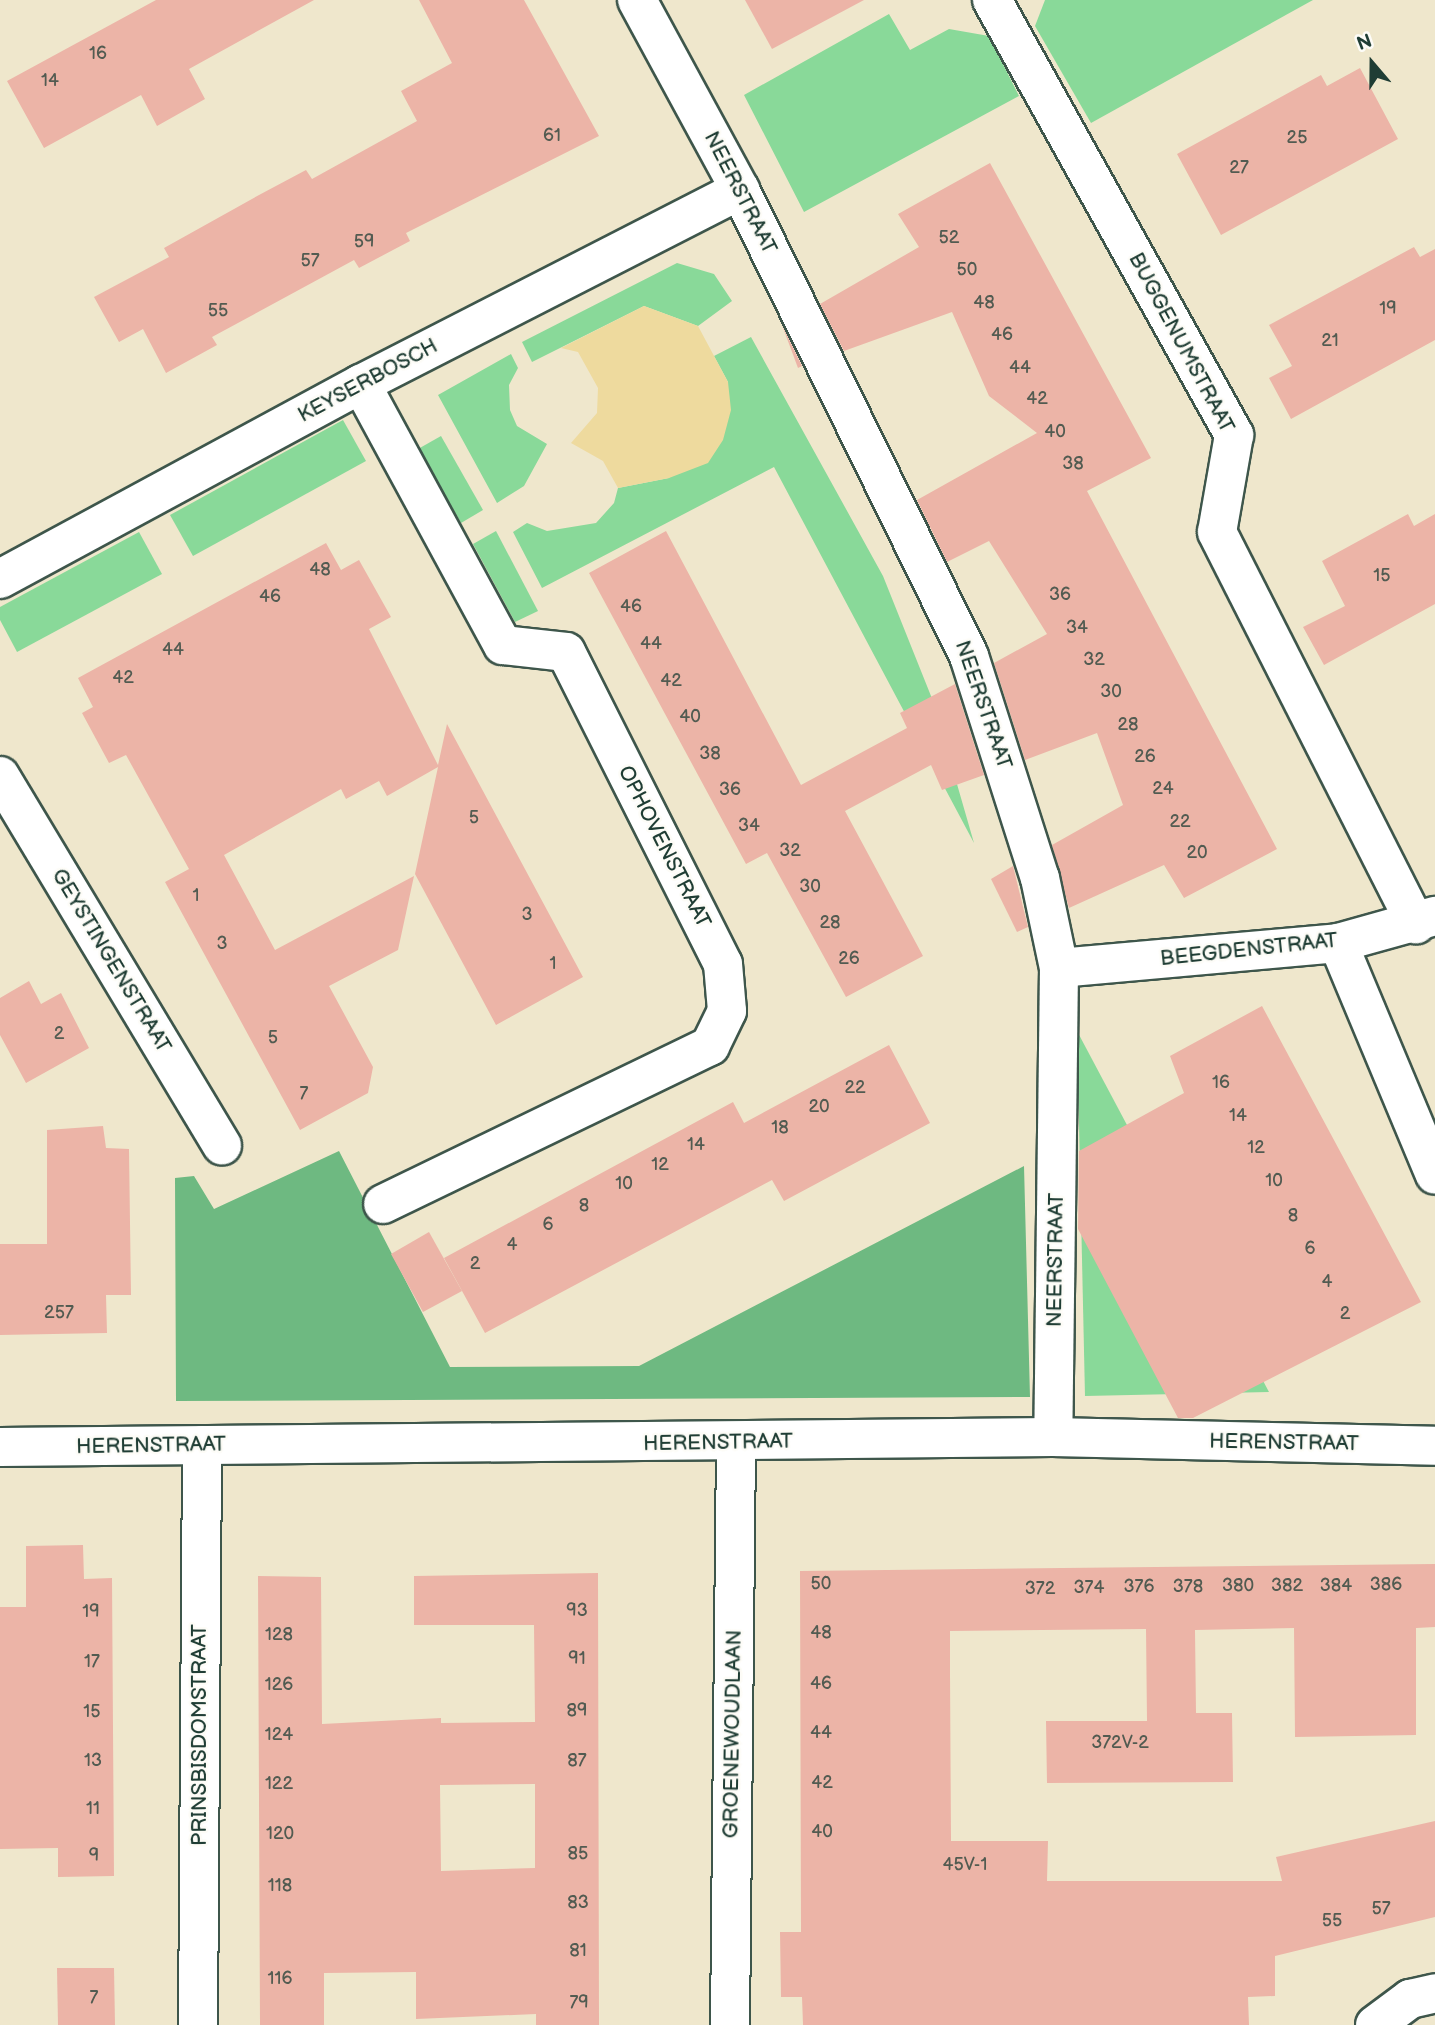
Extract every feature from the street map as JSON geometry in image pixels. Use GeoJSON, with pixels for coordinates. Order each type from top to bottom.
{"type":"FeatureCollection","features":[{"type":"Feature","properties":{"kind":"street","name":"NEERSTRAAT"},"geometry":{"type":"LineString","coordinates":[[637,0],[740,190],[969,656],[1040,878],[1059,968],[1053,1437]]}},
{"type":"Feature","properties":{"kind":"street","name":"BUGGENUMSTRAAT"},"geometry":{"type":"LineString","coordinates":[[992,0],[1234,435],[1217,532],[1426,920]]}},
{"type":"Feature","properties":{"kind":"street","name":"KEYSERBOSCH"},"geometry":{"type":"LineString","coordinates":[[0,579],[361,384],[740,190]]}},
{"type":"Feature","properties":{"kind":"street","name":"OPHOVENSTRAAT"},"geometry":{"type":"LineString","coordinates":[[361,384],[503,645],[566,652],[723,964],[727,1011],[710,1046],[383,1204]]}},
{"type":"Feature","properties":{"kind":"street","name":"GEYSTINGENSTRAAT"},"geometry":{"type":"LineString","coordinates":[[0,776],[222,1146]]}},
{"type":"Feature","properties":{"kind":"street","name":"BEEGDENSTRAAT"},"geometry":{"type":"LineString","coordinates":[[1059,968],[1338,943],[1426,920]]}},
{"type":"Feature","properties":{"kind":"street"},"geometry":{"type":"LineString","coordinates":[[1338,943],[1435,1175]]}},
{"type":"Feature","properties":{"kind":"street","name":"HERENSTRAAT"},"geometry":{"type":"LineString","coordinates":[[0,1447],[736,1443],[1053,1437],[1435,1447]]}},
{"type":"Feature","properties":{"kind":"street","name":"GROENEWOUDLAAN"},"geometry":{"type":"LineString","coordinates":[[730,2025],[736,1443]]}},
{"type":"Feature","properties":{"kind":"street","name":"PRINSBISDOMSTRAAT"},"geometry":{"type":"LineString","coordinates":[[198,2025],[202,1445]]}},
{"type":"Feature","properties":{"kind":"street"},"geometry":{"type":"LineString","coordinates":[[1375,2025],[1410,1999],[1435,1993]]}},
{"type":"Feature","properties":{"kind":"green space"},"geometry":{"type":"Polygon","coordinates":[[[1045,0],[1313,0],[1091,123],[1035,26],[1045,0]]]}},
{"type":"Feature","properties":{"kind":"green space"},"geometry":{"type":"Polygon","coordinates":[[[889,14],[910,50],[949,29],[989,36],[1019,96],[804,212],[744,95],[889,14]]]}},
{"type":"Feature","properties":{"kind":"green space"},"geometry":{"type":"Polygon","coordinates":[[[677,263],[714,274],[732,301],[698,326],[644,306],[532,362],[522,342],[677,263]]]}},
{"type":"Feature","properties":{"kind":"green space"},"geometry":{"type":"Polygon","coordinates":[[[751,337],[883,576],[933,701],[974,843],[774,467],[542,588],[513,532],[527,523],[547,531],[596,523],[614,503],[618,488],[669,478],[728,382],[714,356],[751,337]]]}},
{"type":"Feature","properties":{"kind":"green space"},"geometry":{"type":"Polygon","coordinates":[[[511,354],[518,368],[509,385],[510,410],[517,426],[547,444],[524,486],[497,503],[438,395],[511,354]]]}},
{"type":"Feature","properties":{"kind":"green space"},"geometry":{"type":"Polygon","coordinates":[[[343,420],[366,461],[193,556],[170,515],[343,420]]]}},
{"type":"Feature","properties":{"kind":"green space"},"geometry":{"type":"Polygon","coordinates":[[[441,436],[483,510],[461,523],[418,449],[441,436]]]}},
{"type":"Feature","properties":{"kind":"green space"},"geometry":{"type":"Polygon","coordinates":[[[496,531],[538,611],[515,622],[473,544],[496,531]]]}},
{"type":"Feature","properties":{"kind":"green space"},"geometry":{"type":"Polygon","coordinates":[[[139,532],[162,574],[17,652],[0,620],[0,607],[139,532]]]}},
{"type":"Feature","properties":{"kind":"green space"},"geometry":{"type":"Polygon","coordinates":[[[1077,1031],[1269,1392],[1085,1396],[1077,1031]]]}},
{"type":"Feature","properties":{"kind":"green space"},"geometry":{"type":"Polygon","coordinates":[[[339,1151],[450,1367],[639,1366],[1024,1166],[1030,1397],[176,1401],[175,1178],[194,1176],[214,1209],[339,1151]]]}},
{"type":"Feature","properties":{"kind":"sand"},"geometry":{"type":"Polygon","coordinates":[[[644,306],[698,326],[728,382],[731,410],[723,440],[708,463],[669,478],[618,488],[603,461],[571,443],[597,413],[598,388],[578,352],[561,348],[644,306]]]}},
{"type":"Feature","properties":{"kind":"building"},"geometry":{"type":"Polygon","coordinates":[[[156,0],[314,0],[189,69],[205,99],[157,126],[141,95],[44,148],[7,81],[156,0]]]}},
{"type":"Feature","properties":{"kind":"building"},"geometry":{"type":"Polygon","coordinates":[[[419,0],[524,0],[599,136],[406,233],[410,241],[359,268],[354,260],[212,337],[217,345],[166,373],[143,329],[119,342],[94,297],[169,257],[164,248],[259,195],[306,170],[312,179],[417,121],[401,91],[452,63],[419,0]]]}},
{"type":"Feature","properties":{"kind":"building"},"geometry":{"type":"Polygon","coordinates":[[[745,0],[864,0],[772,49],[745,0]]]}},
{"type":"Feature","properties":{"kind":"building"},"geometry":{"type":"Polygon","coordinates":[[[1360,68],[1398,139],[1221,235],[1177,154],[1321,75],[1327,86],[1360,68]]]}},
{"type":"Feature","properties":{"kind":"building"},"geometry":{"type":"Polygon","coordinates":[[[990,163],[1151,458],[1087,491],[1277,849],[1184,898],[1164,865],[1069,908],[1052,845],[1123,805],[1097,733],[1025,760],[994,663],[1047,634],[989,541],[947,562],[917,500],[1037,433],[989,396],[952,312],[844,351],[820,304],[919,247],[898,214],[990,163]]]}},
{"type":"Feature","properties":{"kind":"building"},"geometry":{"type":"Polygon","coordinates":[[[1414,247],[1420,257],[1435,249],[1435,340],[1291,419],[1269,378],[1292,366],[1269,325],[1414,247]]]}},
{"type":"Feature","properties":{"kind":"building"},"geometry":{"type":"Polygon","coordinates":[[[782,325],[802,366],[798,368],[782,325]]]}},
{"type":"Feature","properties":{"kind":"building"},"geometry":{"type":"Polygon","coordinates":[[[1408,514],[1414,526],[1435,514],[1435,604],[1324,665],[1303,627],[1345,606],[1322,561],[1408,514]]]}},
{"type":"Feature","properties":{"kind":"building"},"geometry":{"type":"Polygon","coordinates":[[[666,531],[801,785],[907,728],[900,713],[955,684],[984,775],[942,790],[931,765],[845,811],[923,956],[846,997],[767,853],[746,864],[589,573],[666,531]]]}},
{"type":"Feature","properties":{"kind":"building"},"geometry":{"type":"Polygon","coordinates":[[[326,543],[341,570],[359,560],[391,617],[369,629],[438,765],[447,724],[583,977],[496,1025],[415,874],[438,767],[387,796],[379,781],[346,799],[341,789],[224,855],[275,950],[414,876],[398,950],[329,986],[373,1067],[368,1093],[300,1130],[165,882],[189,869],[126,755],[109,763],[82,713],[93,707],[78,678],[326,543]]]}},
{"type":"Feature","properties":{"kind":"building"},"geometry":{"type":"Polygon","coordinates":[[[1013,866],[1028,927],[1017,932],[991,879],[1013,866]]]}},
{"type":"Feature","properties":{"kind":"building"},"geometry":{"type":"Polygon","coordinates":[[[29,981],[41,1004],[61,993],[89,1048],[26,1083],[0,1035],[0,998],[29,981]]]}},
{"type":"Feature","properties":{"kind":"building"},"geometry":{"type":"Polygon","coordinates":[[[1262,1006],[1421,1302],[1193,1418],[1178,1418],[1078,1229],[1079,1151],[1184,1093],[1170,1056],[1262,1006]]]}},
{"type":"Feature","properties":{"kind":"building"},"geometry":{"type":"Polygon","coordinates":[[[889,1045],[930,1123],[784,1201],[772,1180],[485,1333],[444,1258],[733,1102],[744,1123],[889,1045]]]}},
{"type":"Feature","properties":{"kind":"building"},"geometry":{"type":"Polygon","coordinates":[[[103,1126],[106,1148],[129,1149],[131,1295],[106,1295],[107,1333],[0,1335],[0,1244],[47,1244],[47,1130],[103,1126]]]}},
{"type":"Feature","properties":{"kind":"building"},"geometry":{"type":"Polygon","coordinates":[[[429,1232],[462,1291],[423,1312],[391,1254],[429,1232]]]}},
{"type":"Feature","properties":{"kind":"building"},"geometry":{"type":"Polygon","coordinates":[[[83,1545],[84,1579],[112,1578],[114,1876],[58,1877],[58,1848],[0,1849],[0,1607],[26,1607],[26,1546],[83,1545]]]}},
{"type":"Feature","properties":{"kind":"building"},"geometry":{"type":"Polygon","coordinates":[[[1435,1564],[1435,1627],[1416,1628],[1416,1735],[1295,1737],[1294,1628],[1195,1630],[1196,1713],[1232,1713],[1233,1782],[1047,1783],[1046,1721],[1147,1721],[1146,1629],[950,1631],[950,1672],[951,1841],[1048,1841],[1047,1881],[1282,1881],[1276,1857],[1435,1821],[1435,1917],[1275,1956],[1275,1996],[1248,1997],[1249,2025],[803,2025],[802,1997],[781,1997],[780,1932],[801,1932],[800,1571],[1435,1564]]]}},
{"type":"Feature","properties":{"kind":"building"},"geometry":{"type":"Polygon","coordinates":[[[598,1573],[599,2025],[536,2025],[536,2014],[416,2019],[416,1972],[324,1973],[324,2025],[260,2025],[258,1576],[321,1577],[322,1724],[441,1718],[441,1723],[535,1722],[534,1625],[414,1625],[414,1576],[598,1573]],[[535,1784],[440,1785],[441,1871],[535,1868],[535,1784]]]}},
{"type":"Feature","properties":{"kind":"building"},"geometry":{"type":"Polygon","coordinates":[[[57,1968],[114,1968],[115,2025],[58,2025],[57,1968]]]}}]}
